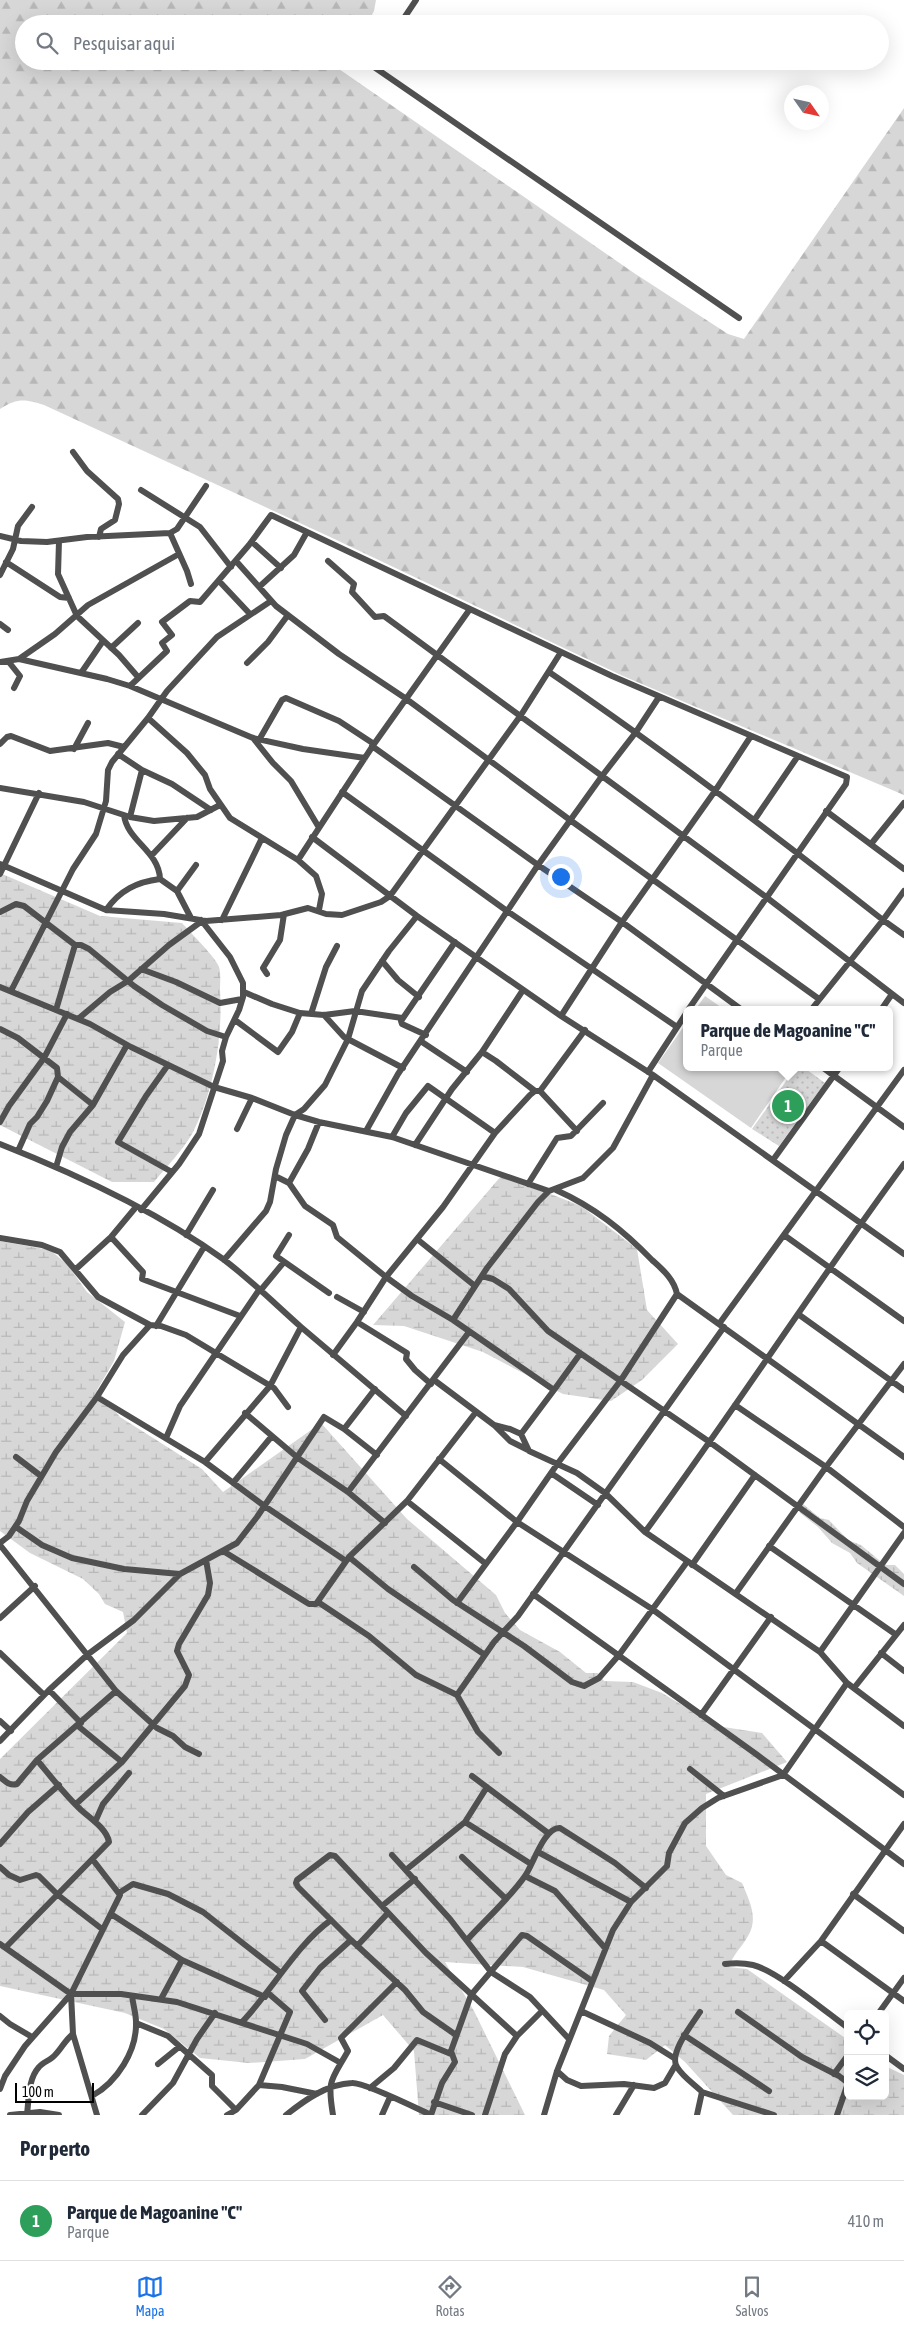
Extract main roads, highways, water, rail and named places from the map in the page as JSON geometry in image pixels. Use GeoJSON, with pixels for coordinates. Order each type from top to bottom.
{"type":"FeatureCollection","features":[{"type":"Feature","properties":{"kind":"place","name":"Parque de Magoanine \"C\""},"geometry":{"type":"Point","coordinates":[788,1106]}}]}
